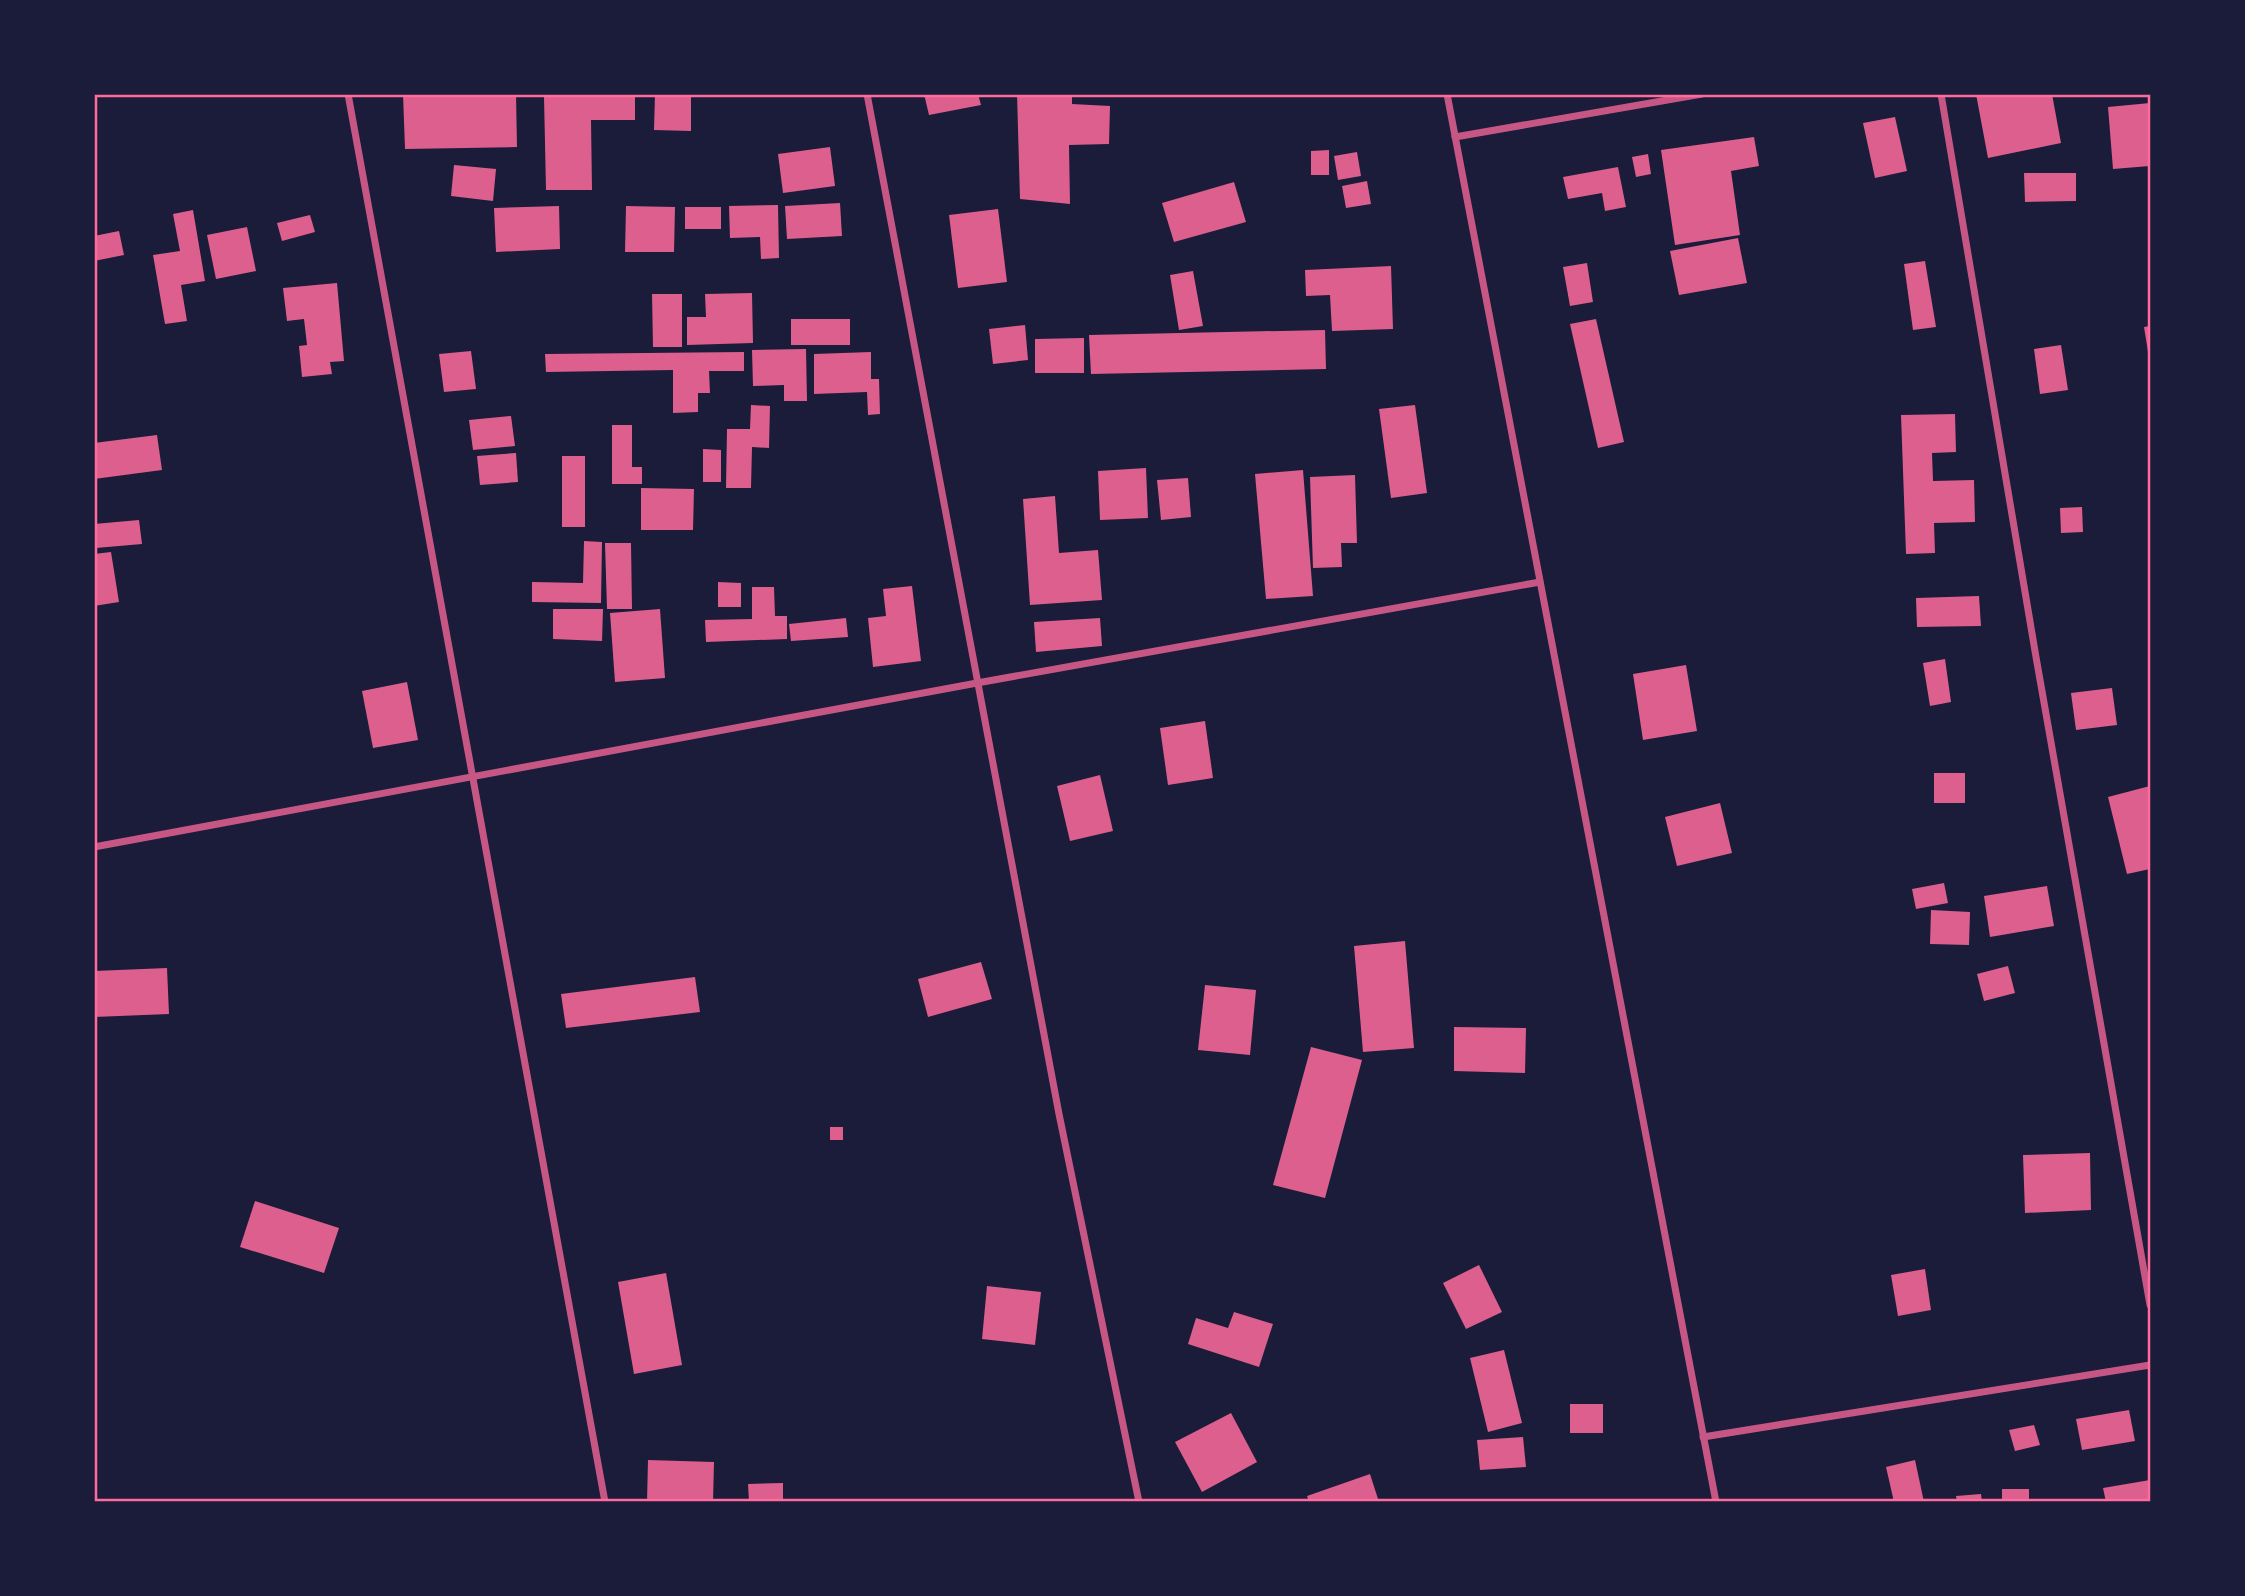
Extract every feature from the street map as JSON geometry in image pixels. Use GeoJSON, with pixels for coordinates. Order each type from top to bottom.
{"type":"FeatureCollection","features":[{"type":"Feature","properties":{"kind":"street"},"geometry":{"type":"LineString","coordinates":[[348,94],[605,1502]]}},
{"type":"Feature","properties":{"kind":"street"},"geometry":{"type":"LineString","coordinates":[[866,94],[1059,1114],[1139,1502]]}},
{"type":"Feature","properties":{"kind":"street"},"geometry":{"type":"LineString","coordinates":[[1447,94],[1716,1502]]}},
{"type":"Feature","properties":{"kind":"street"},"geometry":{"type":"LineString","coordinates":[[1455,137],[1702,94]]}},
{"type":"Feature","properties":{"kind":"street"},"geometry":{"type":"LineString","coordinates":[[1941,94],[2034,644],[2151,1305]]}},
{"type":"Feature","properties":{"kind":"street"},"geometry":{"type":"LineString","coordinates":[[94,847],[976,683],[1540,582]]}},
{"type":"Feature","properties":{"kind":"street"},"geometry":{"type":"LineString","coordinates":[[1703,1437],[2151,1365]]}},
{"type":"Feature","properties":{"kind":"building"},"geometry":{"type":"Polygon","coordinates":[[[403,94],[516,94],[517,147],[405,149],[403,94]]]}},
{"type":"Feature","properties":{"kind":"building"},"geometry":{"type":"Polygon","coordinates":[[[539,94],[635,94],[635,120],[591,120],[592,190],[546,190],[544,97],[539,94]]]}},
{"type":"Feature","properties":{"kind":"building"},"geometry":{"type":"Polygon","coordinates":[[[655,94],[691,94],[691,131],[654,130],[655,94]]]}},
{"type":"Feature","properties":{"kind":"building"},"geometry":{"type":"Polygon","coordinates":[[[924,94],[978,94],[981,105],[929,115],[924,94]]]}},
{"type":"Feature","properties":{"kind":"building"},"geometry":{"type":"Polygon","coordinates":[[[1017,94],[1072,94],[1072,104],[1110,106],[1109,144],[1069,145],[1070,204],[1020,199],[1017,94]]]}},
{"type":"Feature","properties":{"kind":"building"},"geometry":{"type":"Polygon","coordinates":[[[1976,94],[2052,94],[2061,143],[1988,158],[1976,94]]]}},
{"type":"Feature","properties":{"kind":"building"},"geometry":{"type":"Polygon","coordinates":[[[2150,103],[2150,166],[2113,169],[2108,107],[2150,103]]]}},
{"type":"Feature","properties":{"kind":"building"},"geometry":{"type":"Polygon","coordinates":[[[1895,117],[1907,171],[1875,178],[1863,123],[1895,117]]]}},
{"type":"Feature","properties":{"kind":"building"},"geometry":{"type":"Polygon","coordinates":[[[1754,137],[1759,166],[1731,171],[1740,235],[1675,245],[1661,150],[1754,137]]]}},
{"type":"Feature","properties":{"kind":"building"},"geometry":{"type":"Polygon","coordinates":[[[830,147],[835,186],[783,193],[778,154],[830,147]]]}},
{"type":"Feature","properties":{"kind":"building"},"geometry":{"type":"Polygon","coordinates":[[[1329,150],[1329,175],[1311,175],[1311,151],[1329,150]]]}},
{"type":"Feature","properties":{"kind":"building"},"geometry":{"type":"Polygon","coordinates":[[[1357,152],[1361,176],[1338,180],[1334,156],[1357,152]]]}},
{"type":"Feature","properties":{"kind":"building"},"geometry":{"type":"Polygon","coordinates":[[[1648,154],[1651,174],[1636,177],[1632,157],[1648,154]]]}},
{"type":"Feature","properties":{"kind":"building"},"geometry":{"type":"Polygon","coordinates":[[[454,165],[496,169],[493,201],[451,196],[454,165]]]}},
{"type":"Feature","properties":{"kind":"building"},"geometry":{"type":"Polygon","coordinates":[[[1618,167],[1626,207],[1605,211],[1602,193],[1568,199],[1563,177],[1618,167]]]}},
{"type":"Feature","properties":{"kind":"building"},"geometry":{"type":"Polygon","coordinates":[[[2024,173],[2076,173],[2076,201],[2025,202],[2024,173]]]}},
{"type":"Feature","properties":{"kind":"building"},"geometry":{"type":"Polygon","coordinates":[[[1367,181],[1371,204],[1346,208],[1342,186],[1367,181]]]}},
{"type":"Feature","properties":{"kind":"building"},"geometry":{"type":"Polygon","coordinates":[[[1234,182],[1246,222],[1174,242],[1162,203],[1234,182]]]}},
{"type":"Feature","properties":{"kind":"building"},"geometry":{"type":"Polygon","coordinates":[[[840,203],[842,236],[787,239],[785,206],[840,203]]]}},
{"type":"Feature","properties":{"kind":"building"},"geometry":{"type":"Polygon","coordinates":[[[778,205],[779,258],[761,259],[760,237],[730,238],[729,206],[778,205]]]}},
{"type":"Feature","properties":{"kind":"building"},"geometry":{"type":"Polygon","coordinates":[[[559,206],[560,249],[496,252],[494,208],[559,206]]]}},
{"type":"Feature","properties":{"kind":"building"},"geometry":{"type":"Polygon","coordinates":[[[626,206],[675,207],[674,252],[625,252],[626,206]]]}},
{"type":"Feature","properties":{"kind":"building"},"geometry":{"type":"Polygon","coordinates":[[[685,207],[721,207],[721,229],[685,229],[685,207]]]}},
{"type":"Feature","properties":{"kind":"building"},"geometry":{"type":"Polygon","coordinates":[[[998,209],[1007,282],[958,288],[949,215],[998,209]]]}},
{"type":"Feature","properties":{"kind":"building"},"geometry":{"type":"Polygon","coordinates":[[[193,210],[205,281],[181,285],[187,321],[165,324],[153,255],[180,251],[173,214],[193,210]]]}},
{"type":"Feature","properties":{"kind":"building"},"geometry":{"type":"Polygon","coordinates":[[[310,215],[315,232],[282,241],[277,223],[310,215]]]}},
{"type":"Feature","properties":{"kind":"building"},"geometry":{"type":"Polygon","coordinates":[[[247,227],[256,271],[216,279],[207,235],[247,227]]]}},
{"type":"Feature","properties":{"kind":"building"},"geometry":{"type":"Polygon","coordinates":[[[119,231],[124,255],[94,261],[94,236],[119,231]]]}},
{"type":"Feature","properties":{"kind":"building"},"geometry":{"type":"Polygon","coordinates":[[[1738,238],[1747,283],[1679,295],[1670,251],[1738,238]]]}},
{"type":"Feature","properties":{"kind":"building"},"geometry":{"type":"Polygon","coordinates":[[[1925,261],[1936,327],[1913,330],[1904,264],[1925,261]]]}},
{"type":"Feature","properties":{"kind":"building"},"geometry":{"type":"Polygon","coordinates":[[[1587,263],[1593,302],[1570,306],[1563,267],[1587,263]]]}},
{"type":"Feature","properties":{"kind":"building"},"geometry":{"type":"Polygon","coordinates":[[[1391,266],[1393,329],[1332,331],[1330,295],[1306,296],[1305,270],[1391,266]]]}},
{"type":"Feature","properties":{"kind":"building"},"geometry":{"type":"Polygon","coordinates":[[[1193,271],[1203,326],[1179,330],[1170,275],[1193,271]]]}},
{"type":"Feature","properties":{"kind":"building"},"geometry":{"type":"Polygon","coordinates":[[[337,283],[344,361],[330,362],[332,374],[302,377],[299,346],[307,345],[304,319],[287,321],[283,288],[337,283]]]}},
{"type":"Feature","properties":{"kind":"building"},"geometry":{"type":"Polygon","coordinates":[[[752,293],[753,343],[687,345],[687,317],[706,317],[705,294],[752,293]]]}},
{"type":"Feature","properties":{"kind":"building"},"geometry":{"type":"Polygon","coordinates":[[[652,294],[682,294],[682,347],[653,347],[652,294]]]}},
{"type":"Feature","properties":{"kind":"building"},"geometry":{"type":"Polygon","coordinates":[[[791,319],[850,319],[850,345],[791,345],[791,319]]]}},
{"type":"Feature","properties":{"kind":"building"},"geometry":{"type":"Polygon","coordinates":[[[1596,319],[1624,442],[1598,448],[1570,324],[1596,319]]]}},
{"type":"Feature","properties":{"kind":"building"},"geometry":{"type":"Polygon","coordinates":[[[1025,325],[1028,360],[993,364],[989,329],[1025,325]]]}},
{"type":"Feature","properties":{"kind":"building"},"geometry":{"type":"Polygon","coordinates":[[[2150,326],[2150,358],[2149,358],[2144,327],[2150,326]]]}},
{"type":"Feature","properties":{"kind":"building"},"geometry":{"type":"Polygon","coordinates":[[[1325,330],[1326,369],[1091,374],[1089,335],[1325,330]]]}},
{"type":"Feature","properties":{"kind":"building"},"geometry":{"type":"Polygon","coordinates":[[[1084,338],[1084,373],[1035,373],[1035,339],[1084,338]]]}},
{"type":"Feature","properties":{"kind":"building"},"geometry":{"type":"Polygon","coordinates":[[[2061,345],[2068,390],[2040,394],[2034,349],[2061,345]]]}},
{"type":"Feature","properties":{"kind":"building"},"geometry":{"type":"Polygon","coordinates":[[[806,349],[807,401],[784,401],[784,385],[753,386],[752,350],[806,349]]]}},
{"type":"Feature","properties":{"kind":"building"},"geometry":{"type":"Polygon","coordinates":[[[471,351],[476,389],[444,392],[439,354],[471,351]]]}},
{"type":"Feature","properties":{"kind":"building"},"geometry":{"type":"Polygon","coordinates":[[[744,352],[744,371],[709,371],[710,393],[698,393],[698,412],[673,413],[673,370],[546,372],[545,354],[744,352]]]}},
{"type":"Feature","properties":{"kind":"building"},"geometry":{"type":"Polygon","coordinates":[[[871,352],[871,379],[879,379],[880,414],[868,415],[867,392],[814,394],[814,354],[871,352]]]}},
{"type":"Feature","properties":{"kind":"building"},"geometry":{"type":"Polygon","coordinates":[[[751,405],[770,406],[769,448],[752,447],[751,488],[726,488],[727,429],[750,429],[751,405]]]}},
{"type":"Feature","properties":{"kind":"building"},"geometry":{"type":"Polygon","coordinates":[[[1415,405],[1427,493],[1391,498],[1379,409],[1415,405]]]}},
{"type":"Feature","properties":{"kind":"building"},"geometry":{"type":"Polygon","coordinates":[[[1955,414],[1956,452],[1932,453],[1933,481],[1974,480],[1975,522],[1934,523],[1935,553],[1906,554],[1901,415],[1955,414]]]}},
{"type":"Feature","properties":{"kind":"building"},"geometry":{"type":"Polygon","coordinates":[[[511,416],[515,446],[473,450],[469,420],[511,416]]]}},
{"type":"Feature","properties":{"kind":"building"},"geometry":{"type":"Polygon","coordinates":[[[612,425],[632,425],[632,467],[642,467],[642,484],[612,484],[612,425]]]}},
{"type":"Feature","properties":{"kind":"building"},"geometry":{"type":"Polygon","coordinates":[[[157,435],[162,470],[94,479],[94,443],[157,435]]]}},
{"type":"Feature","properties":{"kind":"building"},"geometry":{"type":"Polygon","coordinates":[[[703,449],[721,450],[721,482],[703,482],[703,449]]]}},
{"type":"Feature","properties":{"kind":"building"},"geometry":{"type":"Polygon","coordinates":[[[516,453],[518,482],[480,485],[477,456],[516,453]]]}},
{"type":"Feature","properties":{"kind":"building"},"geometry":{"type":"Polygon","coordinates":[[[562,456],[585,456],[585,527],[562,527],[562,456]]]}},
{"type":"Feature","properties":{"kind":"building"},"geometry":{"type":"Polygon","coordinates":[[[1146,468],[1148,518],[1100,520],[1098,471],[1146,468]]]}},
{"type":"Feature","properties":{"kind":"building"},"geometry":{"type":"Polygon","coordinates":[[[1303,470],[1313,596],[1266,599],[1255,474],[1303,470]]]}},
{"type":"Feature","properties":{"kind":"building"},"geometry":{"type":"Polygon","coordinates":[[[1355,475],[1357,543],[1341,543],[1342,567],[1313,568],[1310,477],[1355,475]]]}},
{"type":"Feature","properties":{"kind":"building"},"geometry":{"type":"Polygon","coordinates":[[[1188,478],[1191,517],[1161,520],[1157,480],[1188,478]]]}},
{"type":"Feature","properties":{"kind":"building"},"geometry":{"type":"Polygon","coordinates":[[[641,488],[694,489],[693,530],[641,530],[641,488]]]}},
{"type":"Feature","properties":{"kind":"building"},"geometry":{"type":"Polygon","coordinates":[[[1055,496],[1059,553],[1098,550],[1102,600],[1030,605],[1023,499],[1055,496]]]}},
{"type":"Feature","properties":{"kind":"building"},"geometry":{"type":"Polygon","coordinates":[[[2082,507],[2083,532],[2061,533],[2060,508],[2082,507]]]}},
{"type":"Feature","properties":{"kind":"building"},"geometry":{"type":"Polygon","coordinates":[[[139,520],[142,544],[96,548],[94,524],[139,520]]]}},
{"type":"Feature","properties":{"kind":"building"},"geometry":{"type":"Polygon","coordinates":[[[584,541],[602,542],[601,603],[532,602],[532,582],[583,583],[584,541]]]}},
{"type":"Feature","properties":{"kind":"building"},"geometry":{"type":"Polygon","coordinates":[[[605,543],[631,543],[632,609],[607,609],[605,543]]]}},
{"type":"Feature","properties":{"kind":"building"},"geometry":{"type":"Polygon","coordinates":[[[111,552],[119,602],[94,606],[94,554],[111,552]]]}},
{"type":"Feature","properties":{"kind":"building"},"geometry":{"type":"Polygon","coordinates":[[[718,582],[741,583],[741,607],[718,607],[718,582]]]}},
{"type":"Feature","properties":{"kind":"building"},"geometry":{"type":"Polygon","coordinates":[[[912,586],[921,661],[873,667],[868,618],[886,616],[883,589],[912,586]]]}},
{"type":"Feature","properties":{"kind":"building"},"geometry":{"type":"Polygon","coordinates":[[[752,587],[774,587],[775,616],[787,616],[787,639],[706,642],[705,620],[752,619],[752,587]]]}},
{"type":"Feature","properties":{"kind":"building"},"geometry":{"type":"Polygon","coordinates":[[[1979,596],[1981,626],[1917,627],[1916,598],[1979,596]]]}},
{"type":"Feature","properties":{"kind":"building"},"geometry":{"type":"Polygon","coordinates":[[[553,609],[603,609],[602,641],[553,639],[553,609]]]}},
{"type":"Feature","properties":{"kind":"building"},"geometry":{"type":"Polygon","coordinates":[[[660,609],[665,678],[615,682],[610,613],[660,609]]]}},
{"type":"Feature","properties":{"kind":"building"},"geometry":{"type":"Polygon","coordinates":[[[846,618],[848,637],[791,641],[789,624],[846,618]]]}},
{"type":"Feature","properties":{"kind":"building"},"geometry":{"type":"Polygon","coordinates":[[[1100,618],[1102,646],[1036,652],[1034,622],[1100,618]]]}},
{"type":"Feature","properties":{"kind":"building"},"geometry":{"type":"Polygon","coordinates":[[[1945,659],[1951,702],[1930,706],[1923,663],[1945,659]]]}},
{"type":"Feature","properties":{"kind":"building"},"geometry":{"type":"Polygon","coordinates":[[[1686,665],[1697,731],[1643,740],[1633,674],[1686,665]]]}},
{"type":"Feature","properties":{"kind":"building"},"geometry":{"type":"Polygon","coordinates":[[[407,682],[418,740],[373,748],[362,691],[407,682]]]}},
{"type":"Feature","properties":{"kind":"building"},"geometry":{"type":"Polygon","coordinates":[[[2112,688],[2117,725],[2076,730],[2071,693],[2112,688]]]}},
{"type":"Feature","properties":{"kind":"building"},"geometry":{"type":"Polygon","coordinates":[[[1205,721],[1213,778],[1168,785],[1160,728],[1205,721]]]}},
{"type":"Feature","properties":{"kind":"building"},"geometry":{"type":"Polygon","coordinates":[[[1934,773],[1965,773],[1965,803],[1934,803],[1934,773]]]}},
{"type":"Feature","properties":{"kind":"building"},"geometry":{"type":"Polygon","coordinates":[[[1100,775],[1113,831],[1070,841],[1057,786],[1100,775]]]}},
{"type":"Feature","properties":{"kind":"building"},"geometry":{"type":"Polygon","coordinates":[[[2150,786],[2150,869],[2127,874],[2108,797],[2150,786]]]}},
{"type":"Feature","properties":{"kind":"building"},"geometry":{"type":"Polygon","coordinates":[[[1720,803],[1732,853],[1677,866],[1665,817],[1720,803]]]}},
{"type":"Feature","properties":{"kind":"building"},"geometry":{"type":"Polygon","coordinates":[[[1944,883],[1948,903],[1916,909],[1912,889],[1944,883]]]}},
{"type":"Feature","properties":{"kind":"building"},"geometry":{"type":"Polygon","coordinates":[[[2047,886],[2054,926],[1990,937],[1984,896],[2047,886]]]}},
{"type":"Feature","properties":{"kind":"building"},"geometry":{"type":"Polygon","coordinates":[[[1931,910],[1970,912],[1969,945],[1930,944],[1931,910]]]}},
{"type":"Feature","properties":{"kind":"building"},"geometry":{"type":"Polygon","coordinates":[[[1405,941],[1414,1048],[1363,1052],[1354,946],[1405,941]]]}},
{"type":"Feature","properties":{"kind":"building"},"geometry":{"type":"Polygon","coordinates":[[[981,962],[992,999],[928,1017],[918,979],[981,962]]]}},
{"type":"Feature","properties":{"kind":"building"},"geometry":{"type":"Polygon","coordinates":[[[2008,966],[2015,993],[1984,1001],[1977,974],[2008,966]]]}},
{"type":"Feature","properties":{"kind":"building"},"geometry":{"type":"Polygon","coordinates":[[[167,968],[169,1014],[94,1017],[94,971],[167,968]]]}},
{"type":"Feature","properties":{"kind":"building"},"geometry":{"type":"Polygon","coordinates":[[[695,977],[700,1012],[566,1028],[561,994],[695,977]]]}},
{"type":"Feature","properties":{"kind":"building"},"geometry":{"type":"Polygon","coordinates":[[[1205,985],[1256,990],[1250,1055],[1198,1050],[1205,985]]]}},
{"type":"Feature","properties":{"kind":"building"},"geometry":{"type":"Polygon","coordinates":[[[1454,1027],[1526,1028],[1525,1073],[1454,1071],[1454,1027]]]}},
{"type":"Feature","properties":{"kind":"building"},"geometry":{"type":"Polygon","coordinates":[[[1311,1047],[1362,1060],[1325,1198],[1273,1185],[1311,1047]]]}},
{"type":"Feature","properties":{"kind":"building"},"geometry":{"type":"Polygon","coordinates":[[[830,1127],[843,1127],[843,1140],[830,1140],[830,1127]]]}},
{"type":"Feature","properties":{"kind":"building"},"geometry":{"type":"Polygon","coordinates":[[[2090,1153],[2091,1210],[2025,1213],[2023,1155],[2090,1153]]]}},
{"type":"Feature","properties":{"kind":"building"},"geometry":{"type":"Polygon","coordinates":[[[255,1201],[339,1228],[324,1273],[240,1247],[255,1201]]]}},
{"type":"Feature","properties":{"kind":"building"},"geometry":{"type":"Polygon","coordinates":[[[1479,1265],[1502,1312],[1466,1329],[1443,1283],[1479,1265]]]}},
{"type":"Feature","properties":{"kind":"building"},"geometry":{"type":"Polygon","coordinates":[[[1925,1269],[1931,1310],[1898,1316],[1891,1275],[1925,1269]]]}},
{"type":"Feature","properties":{"kind":"building"},"geometry":{"type":"Polygon","coordinates":[[[666,1273],[682,1365],[634,1374],[618,1282],[666,1273]]]}},
{"type":"Feature","properties":{"kind":"building"},"geometry":{"type":"Polygon","coordinates":[[[987,1286],[1041,1292],[1035,1345],[982,1339],[987,1286]]]}},
{"type":"Feature","properties":{"kind":"building"},"geometry":{"type":"Polygon","coordinates":[[[1234,1312],[1273,1324],[1259,1367],[1188,1344],[1196,1318],[1228,1328],[1234,1312]]]}},
{"type":"Feature","properties":{"kind":"building"},"geometry":{"type":"Polygon","coordinates":[[[1504,1350],[1522,1423],[1488,1432],[1470,1358],[1504,1350]]]}},
{"type":"Feature","properties":{"kind":"building"},"geometry":{"type":"Polygon","coordinates":[[[1570,1404],[1603,1404],[1603,1433],[1570,1433],[1570,1404]]]}},
{"type":"Feature","properties":{"kind":"building"},"geometry":{"type":"Polygon","coordinates":[[[2129,1410],[2135,1441],[2082,1450],[2076,1419],[2129,1410]]]}},
{"type":"Feature","properties":{"kind":"building"},"geometry":{"type":"Polygon","coordinates":[[[1231,1413],[1257,1462],[1202,1492],[1175,1442],[1231,1413]]]}},
{"type":"Feature","properties":{"kind":"building"},"geometry":{"type":"Polygon","coordinates":[[[2034,1425],[2040,1445],[2015,1451],[2009,1430],[2034,1425]]]}},
{"type":"Feature","properties":{"kind":"building"},"geometry":{"type":"Polygon","coordinates":[[[1523,1437],[1526,1467],[1480,1470],[1477,1440],[1523,1437]]]}},
{"type":"Feature","properties":{"kind":"building"},"geometry":{"type":"Polygon","coordinates":[[[648,1460],[714,1462],[713,1502],[647,1502],[648,1460]]]}},
{"type":"Feature","properties":{"kind":"building"},"geometry":{"type":"Polygon","coordinates":[[[1915,1460],[1924,1502],[1894,1502],[1886,1467],[1915,1460]]]}},
{"type":"Feature","properties":{"kind":"building"},"geometry":{"type":"Polygon","coordinates":[[[1370,1474],[1379,1502],[1309,1502],[1307,1496],[1370,1474]]]}},
{"type":"Feature","properties":{"kind":"building"},"geometry":{"type":"Polygon","coordinates":[[[2150,1480],[2150,1502],[2106,1502],[2103,1488],[2150,1480]]]}},
{"type":"Feature","properties":{"kind":"building"},"geometry":{"type":"Polygon","coordinates":[[[783,1483],[783,1502],[749,1502],[748,1484],[783,1483]]]}},
{"type":"Feature","properties":{"kind":"building"},"geometry":{"type":"Polygon","coordinates":[[[2002,1489],[2029,1489],[2029,1502],[2002,1502],[2002,1489]]]}},
{"type":"Feature","properties":{"kind":"building"},"geometry":{"type":"Polygon","coordinates":[[[1981,1494],[1982,1502],[1957,1502],[1956,1496],[1981,1494]]]}}]}
